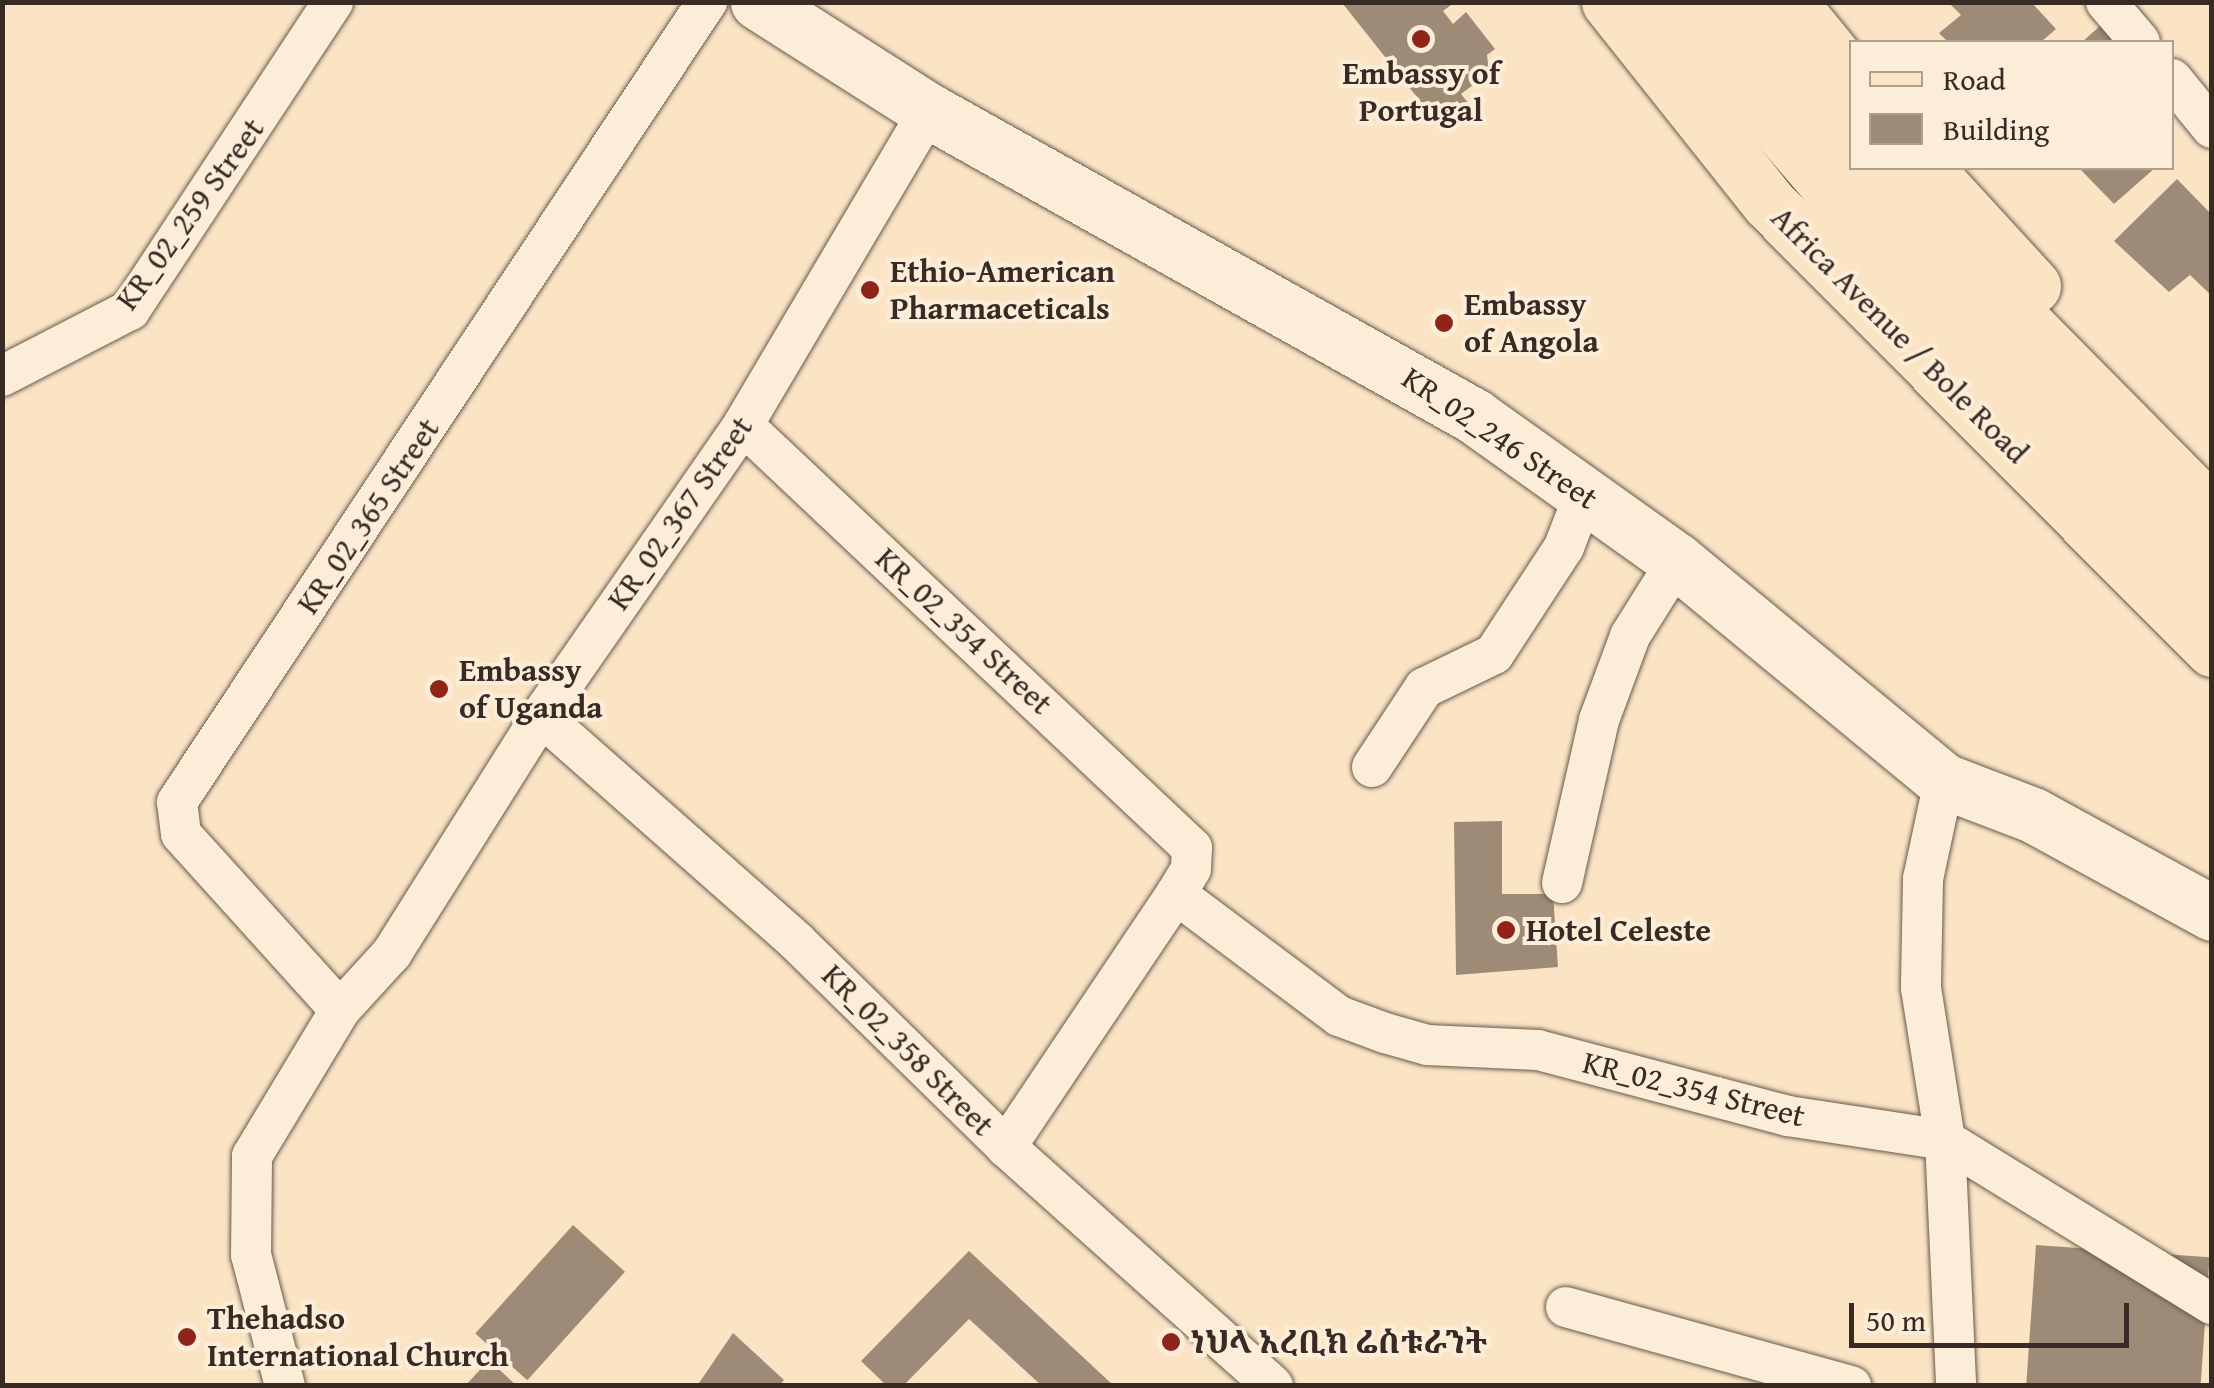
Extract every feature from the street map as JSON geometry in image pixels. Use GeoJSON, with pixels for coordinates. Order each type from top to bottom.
{"type":"FeatureCollection","features":[{"type":"Feature","properties":{"kind":"main road","name":"Africa Avenue / Bole Road"},"geometry":{"type":"LineString","coordinates":[[1608,2],[1769,203],[2212,649]]}},
{"type":"Feature","properties":{"kind":"main road","name":"Africa Avenue / Bole Road"},"geometry":{"type":"LineString","coordinates":[[1671,2],[1869,233],[2212,581]]}},
{"type":"Feature","properties":{"kind":"main road"},"geometry":{"type":"LineString","coordinates":[[1734,2],[1849,143]]}},
{"type":"Feature","properties":{"kind":"main road"},"geometry":{"type":"LineString","coordinates":[[1789,2],[1849,75]]}},
{"type":"Feature","properties":{"kind":"main road"},"geometry":{"type":"LineString","coordinates":[[1873,170],[2212,513]]}},
{"type":"Feature","properties":{"kind":"main road"},"geometry":{"type":"LineString","coordinates":[[1928,170],[2212,466]]}},
{"type":"Feature","properties":{"kind":"street","name":"KR_02_259 Street"},"geometry":{"type":"LineString","coordinates":[[2,376],[130,310],[333,2]]}},
{"type":"Feature","properties":{"kind":"street","name":"KR_02_365 Street"},"geometry":{"type":"LineString","coordinates":[[340,1010],[181,834],[177,802],[707,2]]}},
{"type":"Feature","properties":{"kind":"street","name":"KR_02_246 Street"},"geometry":{"type":"LineString","coordinates":[[758,2],[929,111],[1398,368],[1676,561],[1840,688],[1944,781],[2033,815],[2212,913]]}},
{"type":"Feature","properties":{"kind":"street"},"geometry":{"type":"LineString","coordinates":[[2106,2],[2138,40]]}},
{"type":"Feature","properties":{"kind":"street"},"geometry":{"type":"LineString","coordinates":[[2174,82],[2212,128]]}},
{"type":"Feature","properties":{"kind":"street","name":"KR_02_367 Street"},"geometry":{"type":"LineString","coordinates":[[285,1386],[251,1255],[252,1156],[340,1010],[392,953],[541,716],[743,426],[929,111]]}},
{"type":"Feature","properties":{"kind":"street","name":"KR_02_354 Street"},"geometry":{"type":"LineString","coordinates":[[743,426],[1185,837],[1191,869],[1176,894],[1339,1016],[1427,1046],[1538,1050],[1788,1116],[1945,1140],[2212,1304]]}},
{"type":"Feature","properties":{"kind":"street"},"geometry":{"type":"LineString","coordinates":[[1372,768],[1424,688],[1494,654],[1564,547],[1584,495]]}},
{"type":"Feature","properties":{"kind":"street"},"geometry":{"type":"LineString","coordinates":[[1562,882],[1599,720],[1630,636],[1676,561]]}},
{"type":"Feature","properties":{"kind":"street","name":"KR_02_358 Street"},"geometry":{"type":"LineString","coordinates":[[541,716],[797,942],[1006,1147],[1273,1386]]}},
{"type":"Feature","properties":{"kind":"street"},"geometry":{"type":"LineString","coordinates":[[1944,781],[1923,879],[1921,988],[1945,1140],[1956,1386]]}},
{"type":"Feature","properties":{"kind":"street"},"geometry":{"type":"LineString","coordinates":[[1006,1147],[1176,894]]}},
{"type":"Feature","properties":{"kind":"street"},"geometry":{"type":"LineString","coordinates":[[1566,1307],[1851,1386]]}},
{"type":"Feature","properties":{"kind":"building"},"geometry":{"type":"Polygon","coordinates":[[[1455,2],[1443,11],[1453,24],[1466,12],[1495,49],[1487,55],[1489,73],[1461,94],[1469,104],[1448,119],[1441,109],[1432,116],[1343,4],[1455,2]]]}},
{"type":"Feature","properties":{"kind":"building"},"geometry":{"type":"Polygon","coordinates":[[[1948,2],[2031,2],[2056,29],[2043,40],[1946,40],[1939,33],[1961,15],[1948,2]]]}},
{"type":"Feature","properties":{"kind":"building"},"geometry":{"type":"Polygon","coordinates":[[[2100,26],[2115,40],[2084,40],[2100,26]]]}},
{"type":"Feature","properties":{"kind":"building"},"geometry":{"type":"Polygon","coordinates":[[[2081,170],[2153,170],[2114,204],[2081,170]]]}},
{"type":"Feature","properties":{"kind":"building"},"geometry":{"type":"Polygon","coordinates":[[[2177,179],[2212,215],[2212,296],[2190,275],[2169,292],[2114,241],[2177,179]]]}},
{"type":"Feature","properties":{"kind":"building","name":"Hotel Celeste"},"geometry":{"type":"Polygon","coordinates":[[[1502,821],[1502,894],[1553,894],[1558,967],[1456,975],[1454,822],[1502,821]]]}},
{"type":"Feature","properties":{"kind":"building"},"geometry":{"type":"Polygon","coordinates":[[[573,1225],[625,1272],[527,1380],[475,1333],[573,1225]]]}},
{"type":"Feature","properties":{"kind":"building"},"geometry":{"type":"Polygon","coordinates":[[[2036,1245],[2210,1257],[2201,1386],[2026,1386],[2036,1245]]]}},
{"type":"Feature","properties":{"kind":"building"},"geometry":{"type":"Polygon","coordinates":[[[969,1251],[1114,1386],[1042,1386],[969,1319],[903,1386],[887,1386],[861,1361],[969,1251]]]}},
{"type":"Feature","properties":{"kind":"building"},"geometry":{"type":"Polygon","coordinates":[[[733,1333],[784,1380],[779,1386],[697,1386],[733,1333]]]}},
{"type":"Feature","properties":{"kind":"building"},"geometry":{"type":"Polygon","coordinates":[[[489,1360],[517,1386],[465,1386],[489,1360]]]}},
{"type":"Feature","properties":{"kind":"place","name":"Embassy of Portugal"},"geometry":{"type":"Point","coordinates":[1421,39]}},
{"type":"Feature","properties":{"kind":"place","name":"Ethio-American Pharmaceticals"},"geometry":{"type":"Point","coordinates":[870,290]}},
{"type":"Feature","properties":{"kind":"place","name":"Embassy of Angola"},"geometry":{"type":"Point","coordinates":[1444,323]}},
{"type":"Feature","properties":{"kind":"place","name":"Embassy of Uganda"},"geometry":{"type":"Point","coordinates":[439,689]}},
{"type":"Feature","properties":{"kind":"place","name":"Hotel Celeste"},"geometry":{"type":"Point","coordinates":[1506,930]}},
{"type":"Feature","properties":{"kind":"place","name":"Thehadso International Church"},"geometry":{"type":"Point","coordinates":[187,1337]}},
{"type":"Feature","properties":{"kind":"place","name":"ነህላ አረቢክ ሬስቱራንት"},"geometry":{"type":"Point","coordinates":[1171,1342]}}]}
